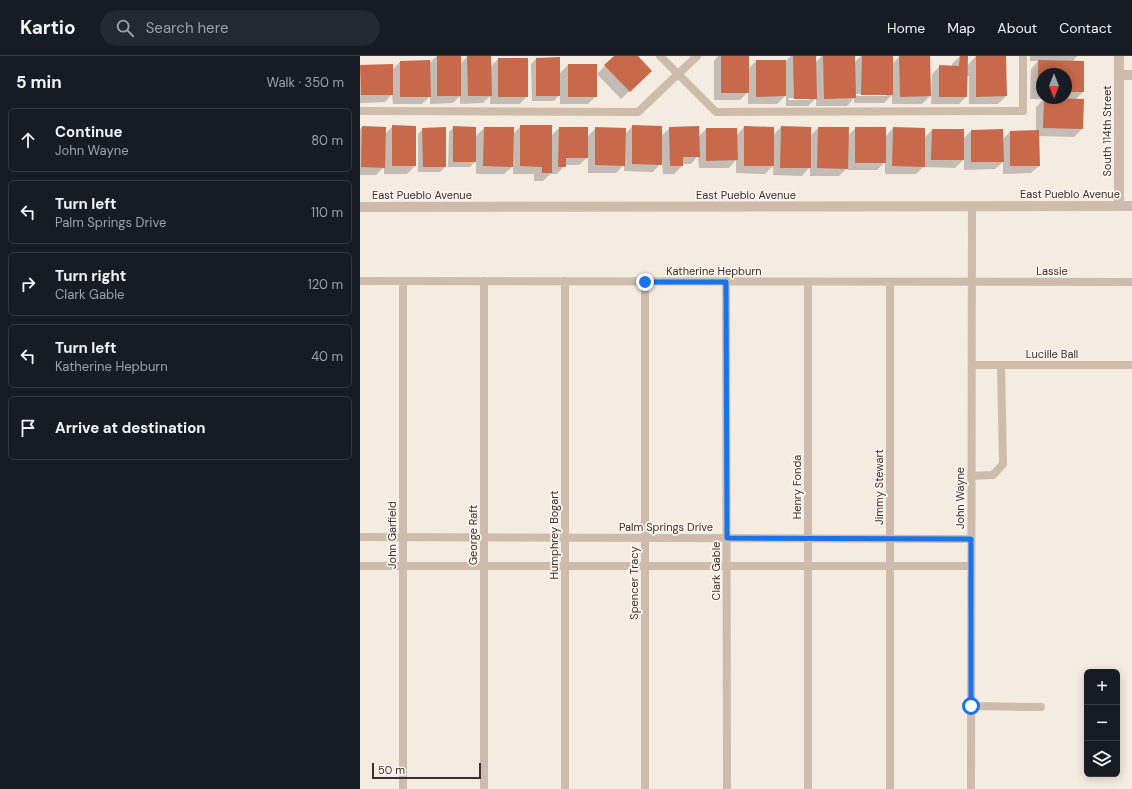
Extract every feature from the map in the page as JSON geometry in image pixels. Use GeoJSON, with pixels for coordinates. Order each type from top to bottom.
{"type":"FeatureCollection","features":[{"type":"Feature","properties":{"kind":"street","name":"South 114th Street"},"geometry":{"type":"LineString","coordinates":[[1119,56],[1119,206]]}},
{"type":"Feature","properties":{"kind":"street"},"geometry":{"type":"LineString","coordinates":[[1119,75],[1132,75]]}},
{"type":"Feature","properties":{"kind":"street","name":"East Pueblo Avenue"},"geometry":{"type":"LineString","coordinates":[[360,207],[1132,206]]}},
{"type":"Feature","properties":{"kind":"lane"},"geometry":{"type":"LineString","coordinates":[[660,56],[716,112],[1023,111],[1023,56]]}},
{"type":"Feature","properties":{"kind":"lane"},"geometry":{"type":"LineString","coordinates":[[360,111],[638,112],[697,56]]}},
{"type":"Feature","properties":{"kind":"lane","name":"John Wayne"},"geometry":{"type":"LineString","coordinates":[[971,789],[972,207]]}},
{"type":"Feature","properties":{"kind":"lane","name":"Katherine Hepburn"},"geometry":{"type":"LineString","coordinates":[[360,281],[972,282]]}},
{"type":"Feature","properties":{"kind":"lane","name":"John Garfield"},"geometry":{"type":"LineString","coordinates":[[403,281],[403,789]]}},
{"type":"Feature","properties":{"kind":"lane","name":"George Raft"},"geometry":{"type":"LineString","coordinates":[[484,281],[484,789]]}},
{"type":"Feature","properties":{"kind":"lane","name":"Humphrey Bogart"},"geometry":{"type":"LineString","coordinates":[[564,281],[565,789]]}},
{"type":"Feature","properties":{"kind":"lane","name":"Spencer Tracy"},"geometry":{"type":"LineString","coordinates":[[645,282],[645,789]]}},
{"type":"Feature","properties":{"kind":"lane","name":"Clark Gable"},"geometry":{"type":"LineString","coordinates":[[726,282],[727,789]]}},
{"type":"Feature","properties":{"kind":"lane","name":"Henry Fonda"},"geometry":{"type":"LineString","coordinates":[[808,282],[808,789]]}},
{"type":"Feature","properties":{"kind":"lane","name":"Jimmy Stewart"},"geometry":{"type":"LineString","coordinates":[[890,282],[890,789]]}},
{"type":"Feature","properties":{"kind":"lane","name":"Lassie"},"geometry":{"type":"LineString","coordinates":[[972,282],[1132,282]]}},
{"type":"Feature","properties":{"kind":"lane","name":"Lucille Ball"},"geometry":{"type":"LineString","coordinates":[[972,365],[1132,365]]}},
{"type":"Feature","properties":{"kind":"lane"},"geometry":{"type":"LineString","coordinates":[[972,476],[993,475],[1003,464],[1001,365]]}},
{"type":"Feature","properties":{"kind":"lane","name":"Palm Springs Drive"},"geometry":{"type":"LineString","coordinates":[[360,537],[971,539]]}},
{"type":"Feature","properties":{"kind":"lane"},"geometry":{"type":"LineString","coordinates":[[360,566],[971,566]]}},
{"type":"Feature","properties":{"kind":"lane"},"geometry":{"type":"LineString","coordinates":[[971,706],[1041,707]]}},
{"type":"Feature","properties":{"kind":"building"},"geometry":{"type":"Polygon","coordinates":[[[437,56],[461,56],[461,96],[437,96],[437,56]]]}},
{"type":"Feature","properties":{"kind":"building"},"geometry":{"type":"Polygon","coordinates":[[[467,56],[491,56],[492,96],[468,96],[467,56]]]}},
{"type":"Feature","properties":{"kind":"building"},"geometry":{"type":"Polygon","coordinates":[[[614,56],[638,56],[652,71],[630,92],[604,65],[614,56]]]}},
{"type":"Feature","properties":{"kind":"building"},"geometry":{"type":"Polygon","coordinates":[[[721,56],[749,56],[749,93],[721,93],[721,56]]]}},
{"type":"Feature","properties":{"kind":"building"},"geometry":{"type":"Polygon","coordinates":[[[793,56],[816,56],[817,99],[794,99],[793,56]]]}},
{"type":"Feature","properties":{"kind":"building"},"geometry":{"type":"Polygon","coordinates":[[[823,56],[855,56],[856,98],[824,99],[823,56]]]}},
{"type":"Feature","properties":{"kind":"building"},"geometry":{"type":"Polygon","coordinates":[[[862,56],[893,56],[893,95],[861,95],[862,56]]]}},
{"type":"Feature","properties":{"kind":"building"},"geometry":{"type":"Polygon","coordinates":[[[899,56],[930,56],[931,96],[900,97],[899,56]]]}},
{"type":"Feature","properties":{"kind":"building"},"geometry":{"type":"Polygon","coordinates":[[[960,56],[968,56],[967,97],[939,97],[939,65],[959,66],[960,56]]]}},
{"type":"Feature","properties":{"kind":"building"},"geometry":{"type":"Polygon","coordinates":[[[976,56],[1006,56],[1007,96],[976,97],[976,56]]]}},
{"type":"Feature","properties":{"kind":"building"},"geometry":{"type":"Polygon","coordinates":[[[560,57],[560,96],[536,96],[536,58],[560,57]]]}},
{"type":"Feature","properties":{"kind":"building"},"geometry":{"type":"Polygon","coordinates":[[[498,58],[528,58],[528,97],[498,97],[498,58]]]}},
{"type":"Feature","properties":{"kind":"building"},"geometry":{"type":"Polygon","coordinates":[[[430,60],[431,97],[400,97],[400,61],[430,60]]]}},
{"type":"Feature","properties":{"kind":"building"},"geometry":{"type":"Polygon","coordinates":[[[756,60],[786,60],[786,96],[756,97],[756,60]]]}},
{"type":"Feature","properties":{"kind":"building"},"geometry":{"type":"Polygon","coordinates":[[[1038,60],[1084,61],[1084,92],[1072,92],[1072,68],[1038,68],[1038,60]]]}},
{"type":"Feature","properties":{"kind":"building"},"geometry":{"type":"Polygon","coordinates":[[[393,64],[393,95],[361,95],[360,65],[393,64]]]}},
{"type":"Feature","properties":{"kind":"building"},"geometry":{"type":"Polygon","coordinates":[[[568,64],[597,64],[597,97],[568,97],[568,64]]]}},
{"type":"Feature","properties":{"kind":"building"},"geometry":{"type":"Polygon","coordinates":[[[1072,99],[1084,99],[1083,129],[1043,128],[1044,104],[1072,104],[1072,99]]]}},
{"type":"Feature","properties":{"kind":"building"},"geometry":{"type":"Polygon","coordinates":[[[392,125],[416,126],[416,166],[392,166],[392,125]]]}},
{"type":"Feature","properties":{"kind":"building"},"geometry":{"type":"Polygon","coordinates":[[[520,125],[552,125],[552,173],[542,173],[542,167],[520,166],[520,125]]]}},
{"type":"Feature","properties":{"kind":"building"},"geometry":{"type":"Polygon","coordinates":[[[632,125],[662,126],[662,165],[632,164],[632,125]]]}},
{"type":"Feature","properties":{"kind":"building"},"geometry":{"type":"Polygon","coordinates":[[[362,126],[386,127],[385,168],[361,167],[362,126]]]}},
{"type":"Feature","properties":{"kind":"building"},"geometry":{"type":"Polygon","coordinates":[[[453,126],[476,127],[476,162],[453,162],[453,126]]]}},
{"type":"Feature","properties":{"kind":"building"},"geometry":{"type":"Polygon","coordinates":[[[699,126],[700,157],[683,157],[683,166],[670,166],[669,127],[699,126]]]}},
{"type":"Feature","properties":{"kind":"building"},"geometry":{"type":"Polygon","coordinates":[[[744,126],[774,127],[774,166],[744,166],[744,126]]]}},
{"type":"Feature","properties":{"kind":"building"},"geometry":{"type":"Polygon","coordinates":[[[781,126],[811,127],[811,168],[780,168],[781,126]]]}},
{"type":"Feature","properties":{"kind":"building"},"geometry":{"type":"Polygon","coordinates":[[[446,127],[446,167],[423,167],[422,128],[446,127]]]}},
{"type":"Feature","properties":{"kind":"building"},"geometry":{"type":"Polygon","coordinates":[[[484,127],[514,127],[513,167],[483,166],[484,127]]]}},
{"type":"Feature","properties":{"kind":"building"},"geometry":{"type":"Polygon","coordinates":[[[559,127],[588,127],[588,158],[566,158],[566,167],[558,167],[559,127]]]}},
{"type":"Feature","properties":{"kind":"building"},"geometry":{"type":"Polygon","coordinates":[[[595,127],[626,128],[625,166],[595,165],[595,127]]]}},
{"type":"Feature","properties":{"kind":"building"},"geometry":{"type":"Polygon","coordinates":[[[818,127],[849,127],[848,169],[817,168],[818,127]]]}},
{"type":"Feature","properties":{"kind":"building"},"geometry":{"type":"Polygon","coordinates":[[[855,127],[886,127],[886,163],[855,163],[855,127]]]}},
{"type":"Feature","properties":{"kind":"building"},"geometry":{"type":"Polygon","coordinates":[[[893,127],[925,128],[925,167],[892,166],[893,127]]]}},
{"type":"Feature","properties":{"kind":"building"},"geometry":{"type":"Polygon","coordinates":[[[706,128],[737,128],[738,160],[706,161],[706,128]]]}},
{"type":"Feature","properties":{"kind":"building"},"geometry":{"type":"Polygon","coordinates":[[[932,129],[964,129],[964,160],[931,160],[932,129]]]}},
{"type":"Feature","properties":{"kind":"building"},"geometry":{"type":"Polygon","coordinates":[[[1003,129],[1004,162],[971,162],[971,130],[1003,129]]]}},
{"type":"Feature","properties":{"kind":"building"},"geometry":{"type":"Polygon","coordinates":[[[1039,130],[1040,166],[1010,166],[1010,131],[1039,130]]]}},
{"type":"Feature","properties":{"kind":"route"},"geometry":{"type":"LineString","coordinates":[[645,282],[726,282],[727,538],[971,539],[971,706]]}}]}
